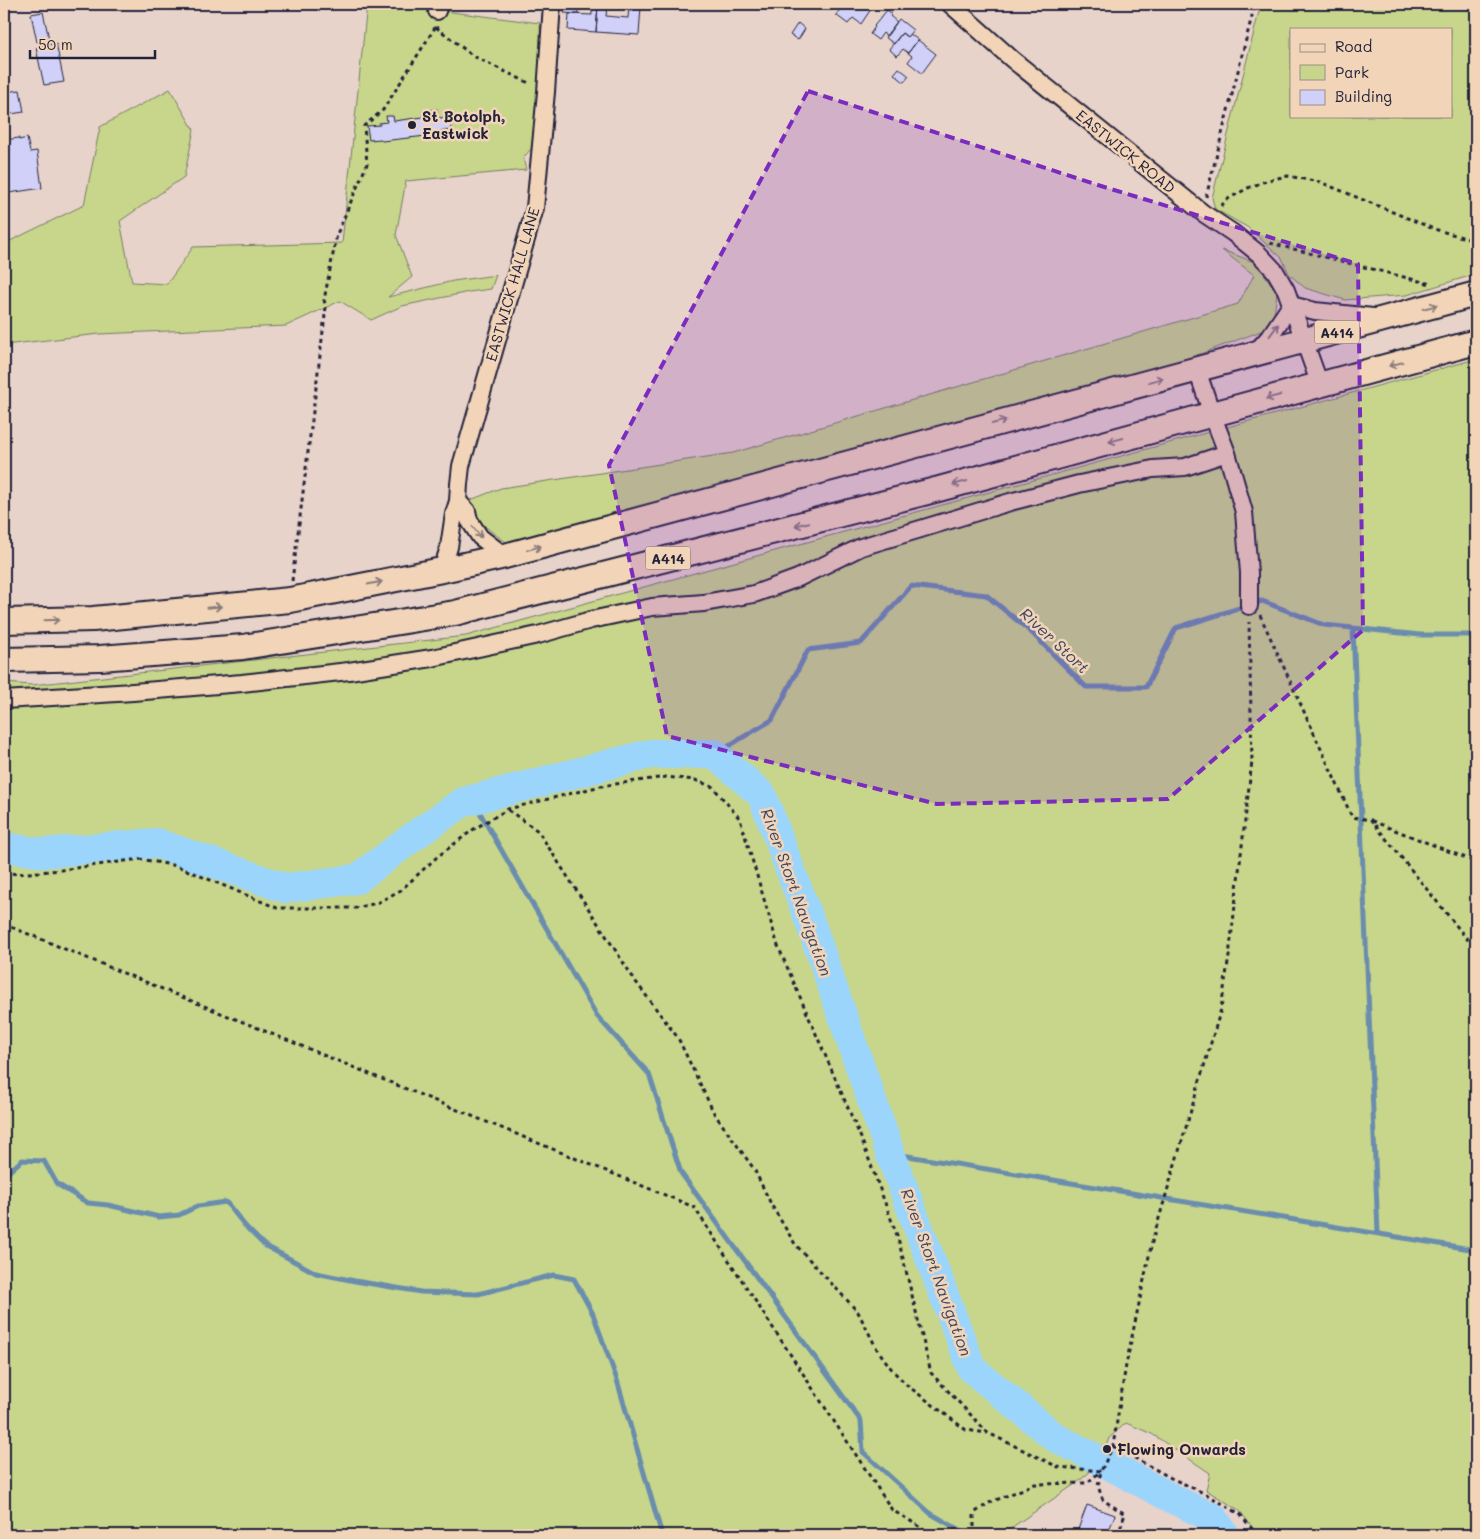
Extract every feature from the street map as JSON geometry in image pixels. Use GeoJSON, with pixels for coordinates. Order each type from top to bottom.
{"type":"FeatureCollection","features":[{"type":"Feature","properties":{"kind":"highway","name":"A414"},"geometry":{"type":"LineString","coordinates":[[4,621],[93,619],[290,600],[506,556],[1476,294]]}},
{"type":"Feature","properties":{"kind":"highway","name":"A414"},"geometry":{"type":"LineString","coordinates":[[4,660],[100,658],[243,647],[455,613],[939,489],[1476,342]]}},
{"type":"Feature","properties":{"kind":"street","name":"EASTWICK HALL LANE"},"geometry":{"type":"LineString","coordinates":[[442,570],[449,547],[458,501],[461,466],[535,208],[552,4]]}},
{"type":"Feature","properties":{"kind":"street","name":"EASTWICK ROAD"},"geometry":{"type":"LineString","coordinates":[[950,4],[1013,60],[1207,215],[1259,254],[1275,271],[1286,290],[1320,385]]}},
{"type":"Feature","properties":{"kind":"street"},"geometry":{"type":"LineString","coordinates":[[1254,354],[1270,336],[1291,305],[1315,311],[1390,318]]}},
{"type":"Feature","properties":{"kind":"street"},"geometry":{"type":"LineString","coordinates":[[1197,370],[1227,454],[1244,512],[1250,610]]}},
{"type":"Feature","properties":{"kind":"street"},"geometry":{"type":"LineString","coordinates":[[4,700],[133,692],[349,672],[432,658],[538,635],[652,606],[704,603],[754,594],[798,578],[861,547],[1010,502],[1079,484],[1153,469],[1185,467],[1227,454]]}},
{"type":"Feature","properties":{"kind":"street"},"geometry":{"type":"LineString","coordinates":[[458,501],[480,536],[506,556]]}},
{"type":"Feature","properties":{"kind":"path"},"geometry":{"type":"LineString","coordinates":[[1207,215],[1255,4]]}},
{"type":"Feature","properties":{"kind":"path"},"geometry":{"type":"LineString","coordinates":[[290,600],[326,307],[324,300],[336,234],[367,164],[364,126],[383,110],[437,14],[473,56],[546,92]]}},
{"type":"Feature","properties":{"kind":"path"},"geometry":{"type":"LineString","coordinates":[[1207,215],[1228,199],[1248,188],[1268,180],[1288,176],[1320,182],[1434,229],[1476,240]]}},
{"type":"Feature","properties":{"kind":"path"},"geometry":{"type":"LineString","coordinates":[[1233,233],[1429,284],[1437,284]]}},
{"type":"Feature","properties":{"kind":"path"},"geometry":{"type":"LineString","coordinates":[[1118,1535],[1125,1514],[1103,1500],[1098,1486],[1101,1471],[1113,1446],[1126,1365],[1152,1242],[1222,1000],[1229,956],[1252,761],[1250,610],[1259,615],[1352,817],[1371,820],[1476,862]]}},
{"type":"Feature","properties":{"kind":"path"},"geometry":{"type":"LineString","coordinates":[[4,872],[17,874],[61,870],[140,859],[177,866],[277,908],[356,908],[377,903],[401,890],[438,857],[474,829],[508,809],[601,786],[666,777],[695,780],[713,787],[740,819],[778,946],[861,1138],[898,1238],[931,1373],[988,1434]]}},
{"type":"Feature","properties":{"kind":"path"},"geometry":{"type":"LineString","coordinates":[[508,809],[538,831],[636,982],[678,1038],[714,1113],[754,1169],[772,1206],[796,1244],[858,1312],[877,1349],[893,1371],[908,1386],[966,1430],[988,1434],[1058,1467],[1101,1471]]}},
{"type":"Feature","properties":{"kind":"path"},"geometry":{"type":"LineString","coordinates":[[1371,820],[1476,950]]}},
{"type":"Feature","properties":{"kind":"path"},"geometry":{"type":"LineString","coordinates":[[4,924],[694,1207],[892,1510],[934,1535]]}},
{"type":"Feature","properties":{"kind":"path"},"geometry":{"type":"LineString","coordinates":[[1113,1446],[1237,1512],[1257,1535]]}},
{"type":"Feature","properties":{"kind":"path"},"geometry":{"type":"LineString","coordinates":[[974,1535],[974,1513],[990,1503],[1035,1484],[1087,1482],[1101,1471]]}},
{"type":"Feature","properties":{"kind":"highlighted area"},"geometry":{"type":"Polygon","coordinates":[[[808,91],[1101,186],[1358,264],[1363,630],[1168,799],[937,804],[667,736],[609,465],[808,91]]]}},
{"type":"Feature","properties":{"kind":"green space"},"geometry":{"type":"Polygon","coordinates":[[[367,4],[432,4],[443,11],[540,23],[541,77],[532,148],[523,158],[526,170],[406,181],[396,235],[412,277],[388,297],[453,281],[496,275],[491,289],[402,306],[371,320],[340,301],[286,326],[99,334],[4,345],[4,244],[84,205],[100,127],[170,89],[194,130],[184,177],[120,221],[132,282],[167,284],[193,247],[342,243],[367,4]]]}},
{"type":"Feature","properties":{"kind":"green space"},"geometry":{"type":"Polygon","coordinates":[[[1261,4],[1476,4],[1476,274],[1407,295],[1345,300],[1305,288],[1289,274],[1282,258],[1247,227],[1215,209],[1212,198],[1261,4]]]}},
{"type":"Feature","properties":{"kind":"green space"},"geometry":{"type":"Polygon","coordinates":[[[1222,250],[1257,263],[1277,293],[1274,315],[1264,330],[1195,356],[808,467],[521,540],[506,542],[483,524],[470,508],[468,501],[501,488],[733,453],[1238,304],[1254,275],[1222,250]]]}},
{"type":"Feature","properties":{"kind":"green space"},"geometry":{"type":"Polygon","coordinates":[[[1476,359],[1476,1535],[1258,1535],[1239,1510],[1206,1490],[1210,1473],[1152,1434],[1126,1423],[1109,1438],[1100,1463],[1078,1482],[1008,1530],[956,1532],[958,1535],[4,1535],[4,683],[32,685],[466,636],[1476,359]]]}},
{"type":"Feature","properties":{"kind":"water"},"geometry":{"type":"Polygon","coordinates":[[[1111,1458],[1175,1494],[1175,1500],[1169,1503],[1105,1467],[1109,1465],[1111,1458]]]}},
{"type":"Feature","properties":{"kind":"building"},"geometry":{"type":"Polygon","coordinates":[[[565,4],[578,4],[578,14],[564,13],[565,4]]]}},
{"type":"Feature","properties":{"kind":"building"},"geometry":{"type":"Polygon","coordinates":[[[844,4],[863,4],[871,9],[861,24],[853,18],[848,24],[836,15],[844,4]]]}},
{"type":"Feature","properties":{"kind":"building"},"geometry":{"type":"Polygon","coordinates":[[[592,5],[598,6],[596,32],[568,30],[569,14],[592,15],[592,5]]]}},
{"type":"Feature","properties":{"kind":"building"},"geometry":{"type":"Polygon","coordinates":[[[629,5],[641,6],[639,35],[596,32],[598,6],[607,7],[606,16],[628,18],[629,5]]]}},
{"type":"Feature","properties":{"kind":"building"},"geometry":{"type":"Polygon","coordinates":[[[887,10],[892,14],[890,16],[897,22],[887,36],[883,33],[878,40],[870,34],[887,10]]]}},
{"type":"Feature","properties":{"kind":"building"},"geometry":{"type":"Polygon","coordinates":[[[43,12],[49,39],[37,42],[31,14],[43,12]]]}},
{"type":"Feature","properties":{"kind":"building"},"geometry":{"type":"Polygon","coordinates":[[[899,19],[913,30],[907,37],[902,33],[894,44],[885,37],[899,19]]]}},
{"type":"Feature","properties":{"kind":"building"},"geometry":{"type":"Polygon","coordinates":[[[798,23],[805,29],[798,40],[790,35],[798,23]]]}},
{"type":"Feature","properties":{"kind":"building"},"geometry":{"type":"Polygon","coordinates":[[[902,33],[907,37],[910,34],[918,40],[908,53],[903,49],[897,56],[889,49],[902,33]]]}},
{"type":"Feature","properties":{"kind":"building"},"geometry":{"type":"Polygon","coordinates":[[[918,40],[936,54],[922,73],[908,62],[912,56],[908,53],[918,40]]]}},
{"type":"Feature","properties":{"kind":"building"},"geometry":{"type":"Polygon","coordinates":[[[56,43],[64,82],[44,85],[36,48],[56,43]]]}},
{"type":"Feature","properties":{"kind":"building"},"geometry":{"type":"Polygon","coordinates":[[[899,68],[909,76],[904,82],[894,74],[899,68]]]}},
{"type":"Feature","properties":{"kind":"building"},"geometry":{"type":"Polygon","coordinates":[[[20,90],[24,112],[4,115],[4,92],[20,90]]]}},
{"type":"Feature","properties":{"kind":"building","name":"St Botolph, Eastwick"},"geometry":{"type":"Polygon","coordinates":[[[437,109],[438,118],[450,117],[452,130],[425,133],[426,136],[382,141],[381,139],[369,140],[367,126],[380,125],[379,123],[387,122],[386,116],[393,116],[394,121],[423,117],[423,111],[437,109]]]}},
{"type":"Feature","properties":{"kind":"building"},"geometry":{"type":"Polygon","coordinates":[[[19,138],[19,140],[27,138],[30,152],[37,151],[42,188],[9,193],[4,159],[4,140],[19,138]]]}},
{"type":"Feature","properties":{"kind":"building"},"geometry":{"type":"Polygon","coordinates":[[[1087,1505],[1115,1515],[1107,1535],[1076,1535],[1087,1505]]]}},
{"type":"Feature","properties":{"kind":"waterway","name":"River Stort"},"geometry":{"type":"LineString","coordinates":[[715,754],[772,720],[808,650],[861,643],[911,586],[986,595],[1030,631],[1086,687],[1146,687],[1176,628],[1262,601],[1324,625],[1420,635],[1476,635]]}},
{"type":"Feature","properties":{"kind":"waterway"},"geometry":{"type":"LineString","coordinates":[[1353,628],[1378,1233]]}},
{"type":"Feature","properties":{"kind":"waterway","name":"River Stort Navigation"},"geometry":{"type":"LineString","coordinates":[[4,847],[43,853],[156,843],[285,888],[357,879],[463,802],[650,754],[715,754],[762,795],[811,925],[890,1153],[972,1369],[1056,1438],[1213,1518],[1225,1535]]}},
{"type":"Feature","properties":{"kind":"waterway"},"geometry":{"type":"LineString","coordinates":[[472,799],[597,1016],[649,1074],[681,1173],[861,1421],[863,1452],[930,1513],[968,1535]]}},
{"type":"Feature","properties":{"kind":"waterway"},"geometry":{"type":"LineString","coordinates":[[890,1153],[1476,1250]]}},
{"type":"Feature","properties":{"kind":"waterway"},"geometry":{"type":"LineString","coordinates":[[4,1176],[22,1160],[44,1161],[57,1184],[88,1203],[108,1205],[159,1217],[179,1215],[198,1206],[226,1202],[246,1227],[264,1245],[316,1273],[355,1281],[421,1292],[478,1294],[554,1275],[574,1279],[593,1314],[617,1380],[662,1535]]}},
{"type":"Feature","properties":{"kind":"place","name":"St Botolph, Eastwick"},"geometry":{"type":"Point","coordinates":[412,125]}},
{"type":"Feature","properties":{"kind":"place","name":"Flowing Onwards"},"geometry":{"type":"Point","coordinates":[1107,1449]}}]}
